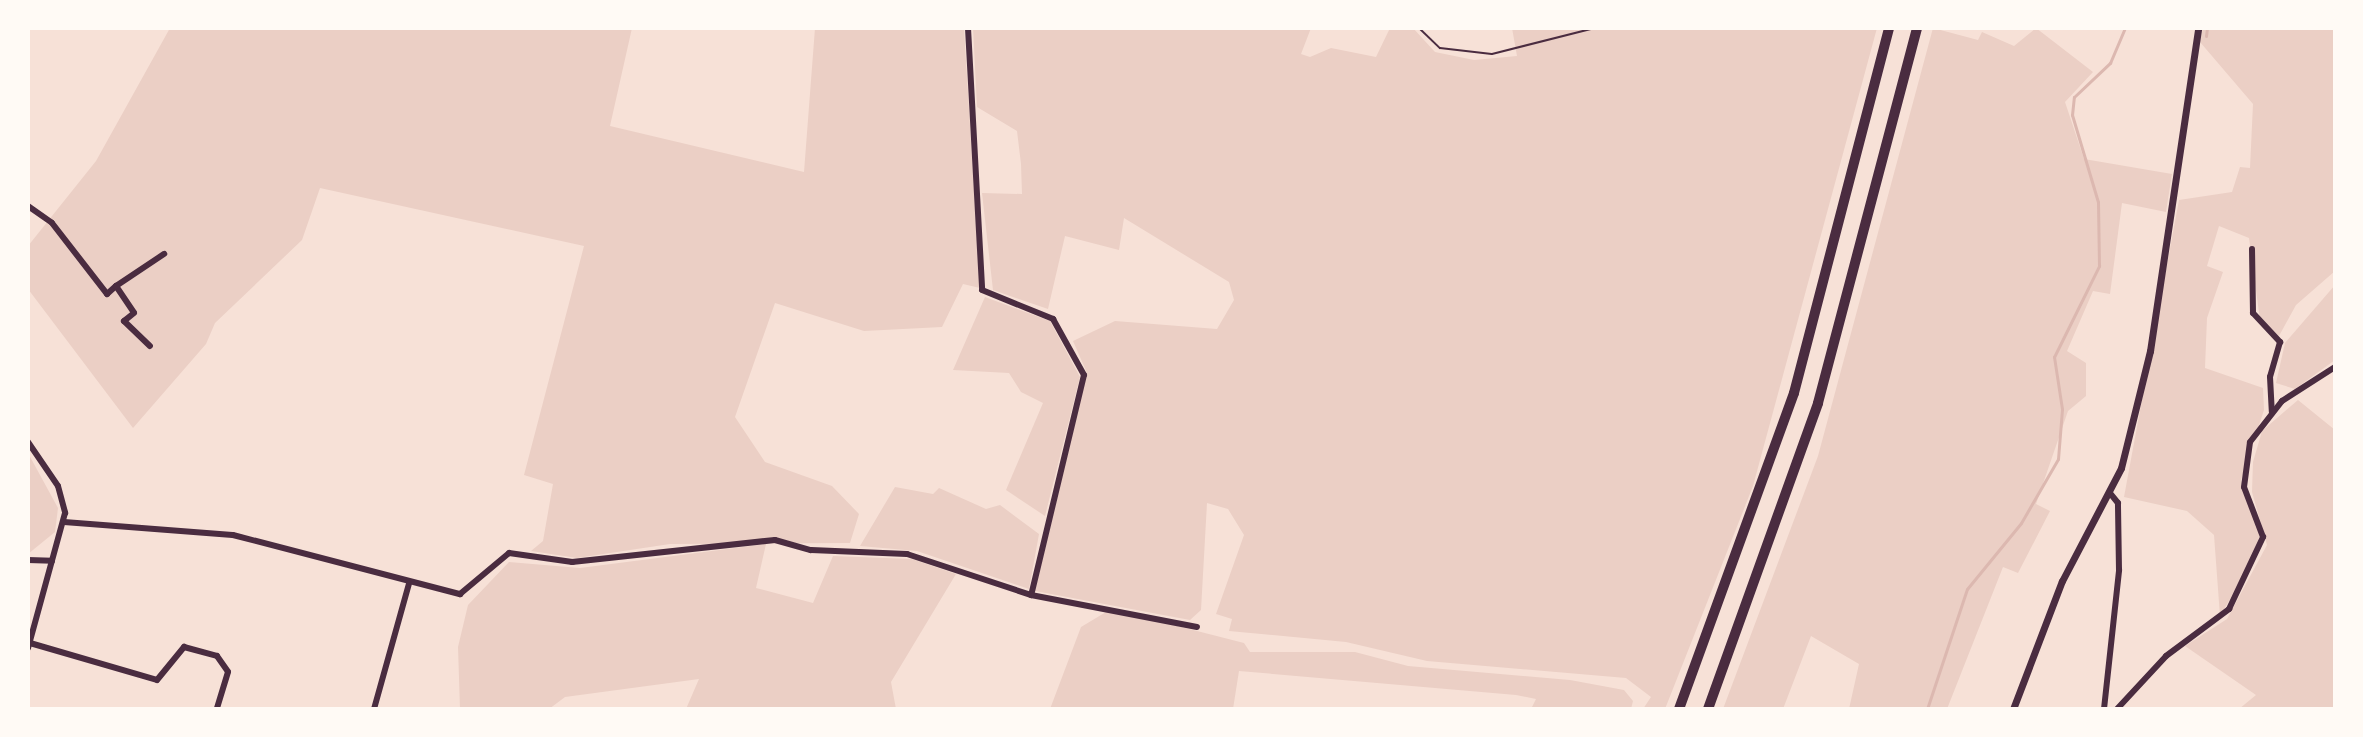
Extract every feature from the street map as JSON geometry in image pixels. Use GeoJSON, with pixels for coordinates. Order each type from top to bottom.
{"type":"FeatureCollection","features":[{"type":"Feature","properties":{"kind":"highway"},"geometry":{"type":"LineString","coordinates":[[1679,709],[1794,393],[1889,28]]}},
{"type":"Feature","properties":{"kind":"highway"},"geometry":{"type":"LineString","coordinates":[[1708,709],[1818,403],[1917,28]]}},
{"type":"Feature","properties":{"kind":"street"},"geometry":{"type":"LineString","coordinates":[[968,28],[982,290],[1053,319],[1084,375],[1031,595]]}},
{"type":"Feature","properties":{"kind":"street"},"geometry":{"type":"LineString","coordinates":[[2013,709],[2062,581],[2110,493],[2150,351],[2197,32]]}},
{"type":"Feature","properties":{"kind":"street"},"geometry":{"type":"LineString","coordinates":[[28,206],[52,223],[107,294],[164,254]]}},
{"type":"Feature","properties":{"kind":"street"},"geometry":{"type":"LineString","coordinates":[[2252,249],[2253,313],[2280,342],[2270,377],[2272,412]]}},
{"type":"Feature","properties":{"kind":"street"},"geometry":{"type":"LineString","coordinates":[[116,286],[134,313],[124,321],[150,346]]}},
{"type":"Feature","properties":{"kind":"street"},"geometry":{"type":"LineString","coordinates":[[2117,709],[2166,656],[2229,609],[2256,561],[2263,537],[2243,473],[2250,442],[2272,412],[2335,367]]}},
{"type":"Feature","properties":{"kind":"street"},"geometry":{"type":"LineString","coordinates":[[28,442],[58,486],[64,522],[29,646],[157,680],[184,647],[217,656],[228,672],[217,709]]}},
{"type":"Feature","properties":{"kind":"street"},"geometry":{"type":"LineString","coordinates":[[2104,709],[2119,570],[2118,503],[2110,493]]}},
{"type":"Feature","properties":{"kind":"street"},"geometry":{"type":"LineString","coordinates":[[64,522],[233,535],[409,584],[460,594],[509,553],[572,562],[775,540],[811,550],[907,554],[1031,595],[1197,627]]}},
{"type":"Feature","properties":{"kind":"street"},"geometry":{"type":"LineString","coordinates":[[28,560],[52,561]]}},
{"type":"Feature","properties":{"kind":"street"},"geometry":{"type":"LineString","coordinates":[[374,709],[409,584]]}},
{"type":"Feature","properties":{"kind":"path"},"geometry":{"type":"LineString","coordinates":[[1419,28],[1440,48],[1492,54],[1595,28]]}},
{"type":"Feature","properties":{"kind":"shaded area"},"geometry":{"type":"Polygon","coordinates":[[[170,28],[632,28],[610,126],[804,172],[815,28],[964,28],[980,288],[963,284],[942,327],[864,331],[775,303],[735,417],[765,462],[832,486],[859,514],[850,543],[670,544],[577,558],[531,551],[543,541],[553,484],[524,475],[584,246],[320,188],[302,240],[215,323],[206,344],[133,428],[28,289],[28,246],[96,161],[170,28]]]}},
{"type":"Feature","properties":{"kind":"shaded area"},"geometry":{"type":"Polygon","coordinates":[[[973,28],[1311,28],[1301,54],[1310,57],[1331,48],[1376,57],[1390,28],[1413,28],[1435,52],[1474,60],[1517,56],[1512,28],[1877,28],[1753,486],[1665,709],[1643,709],[1651,697],[1626,678],[1427,661],[1346,642],[1229,631],[1232,619],[1216,614],[1244,535],[1228,509],[1207,503],[1201,610],[1190,620],[1035,591],[1087,373],[1073,341],[1115,321],[1217,329],[1234,300],[1229,282],[1124,218],[1119,250],[1065,236],[1048,309],[993,290],[982,193],[1022,194],[1021,164],[1017,131],[977,107],[973,28]]]}},
{"type":"Feature","properties":{"kind":"shaded area"},"geometry":{"type":"Polygon","coordinates":[[[1933,28],[1978,40],[1982,32],[2014,46],[2036,28],[2093,72],[2065,102],[2084,159],[2172,174],[2166,212],[2122,203],[2110,294],[2093,291],[2067,351],[2086,363],[2086,396],[2068,411],[2036,504],[2050,511],[2018,573],[2003,567],[1947,709],[1849,709],[1859,664],[1811,636],[1783,709],[1723,709],[1818,456],[1933,28]]]}},
{"type":"Feature","properties":{"kind":"shaded area"},"geometry":{"type":"Polygon","coordinates":[[[2203,28],[2335,28],[2335,271],[2296,305],[2279,336],[2260,320],[2249,238],[2219,226],[2207,266],[2223,272],[2207,318],[2205,368],[2263,388],[2264,410],[2241,480],[2260,533],[2255,557],[2220,616],[2214,535],[2187,511],[2124,497],[2179,200],[2232,192],[2240,167],[2250,168],[2253,104],[2200,42],[2203,28]]]}},
{"type":"Feature","properties":{"kind":"shaded area"},"geometry":{"type":"Polygon","coordinates":[[[2335,285],[2335,360],[2295,389],[2276,383],[2285,343],[2335,285]]]}},
{"type":"Feature","properties":{"kind":"shaded area"},"geometry":{"type":"Polygon","coordinates":[[[985,297],[1050,321],[1080,377],[1045,516],[1006,490],[1043,403],[1021,392],[1009,373],[953,370],[985,297]]]}},
{"type":"Feature","properties":{"kind":"shaded area"},"geometry":{"type":"Polygon","coordinates":[[[2298,400],[2335,430],[2335,709],[2239,709],[2256,695],[2185,646],[2227,619],[2267,545],[2252,492],[2253,462],[2262,431],[2298,400]]]}},
{"type":"Feature","properties":{"kind":"shaded area"},"geometry":{"type":"Polygon","coordinates":[[[28,453],[58,508],[55,532],[28,554],[28,453]]]}},
{"type":"Feature","properties":{"kind":"shaded area"},"geometry":{"type":"Polygon","coordinates":[[[895,487],[933,494],[939,488],[986,509],[1000,505],[1039,534],[1029,589],[917,551],[860,546],[895,487]]]}},
{"type":"Feature","properties":{"kind":"shaded area"},"geometry":{"type":"Polygon","coordinates":[[[766,544],[756,588],[813,603],[833,556],[912,559],[956,574],[891,682],[896,709],[686,709],[699,679],[565,697],[549,709],[460,709],[458,647],[468,605],[509,562],[580,568],[766,544]]]}},
{"type":"Feature","properties":{"kind":"shaded area"},"geometry":{"type":"Polygon","coordinates":[[[1111,609],[1244,643],[1250,652],[1355,652],[1408,666],[1570,680],[1624,690],[1633,701],[1631,709],[1531,709],[1536,699],[1516,695],[1239,671],[1233,709],[1050,709],[1081,627],[1111,609]]]}},
{"type":"Feature","properties":{"kind":"waterway"},"geometry":{"type":"LineString","coordinates":[[1927,709],[1967,589],[2021,523],[2058,459],[2062,409],[2054,357],[2099,266],[2098,202],[2072,115],[2074,97],[2110,63],[2125,28]]}},
{"type":"Feature","properties":{"kind":"waterway"},"geometry":{"type":"LineString","coordinates":[[2206,36],[2207,28]]}}]}
